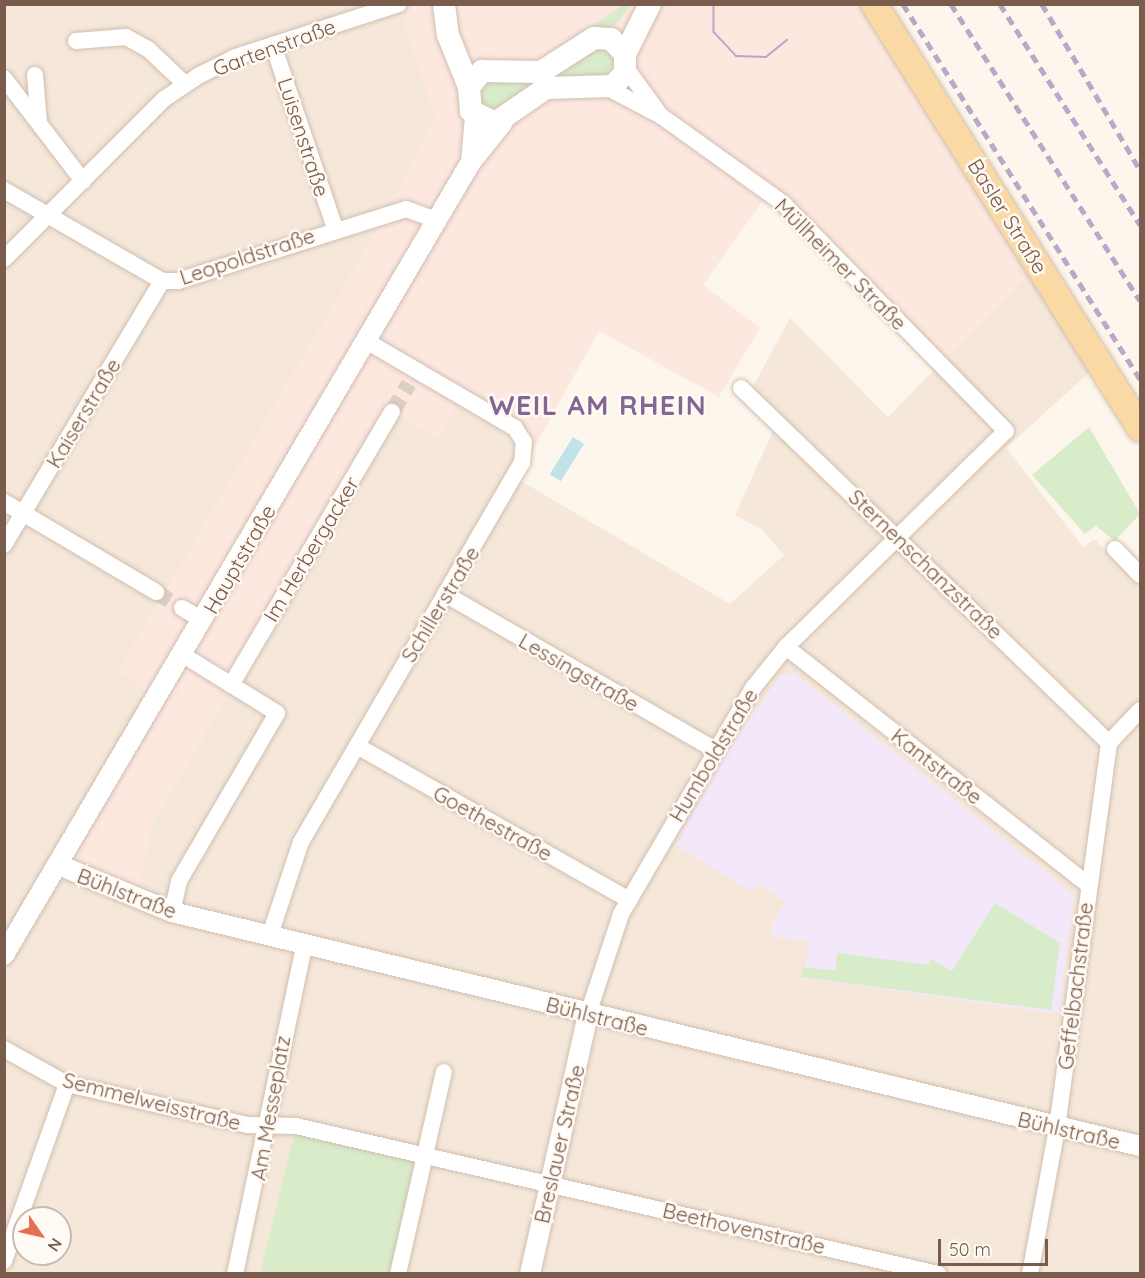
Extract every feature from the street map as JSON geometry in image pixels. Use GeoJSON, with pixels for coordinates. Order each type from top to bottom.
{"type":"FeatureCollection","features":[{"type":"Feature","properties":{"kind":"main road"},"geometry":{"type":"LineString","coordinates":[[469,87],[488,69],[542,72],[604,37],[648,4]]}},
{"type":"Feature","properties":{"kind":"main road"},"geometry":{"type":"LineString","coordinates":[[445,11],[469,87],[468,104],[475,116],[488,123],[503,122],[546,88],[573,84],[608,88],[626,61],[648,4]]}},
{"type":"Feature","properties":{"kind":"main road","name":"Basler Straße"},"geometry":{"type":"LineString","coordinates":[[874,4],[1140,428]]}},
{"type":"Feature","properties":{"kind":"main road"},"geometry":{"type":"LineString","coordinates":[[445,11],[488,69]]}},
{"type":"Feature","properties":{"kind":"main road"},"geometry":{"type":"LineString","coordinates":[[604,37],[626,61]]}},
{"type":"Feature","properties":{"kind":"street","name":"Gartenstraße"},"geometry":{"type":"LineString","coordinates":[[4,259],[185,84],[273,45],[399,4]]}},
{"type":"Feature","properties":{"kind":"street"},"geometry":{"type":"LineString","coordinates":[[76,40],[126,37],[148,49],[185,84]]}},
{"type":"Feature","properties":{"kind":"street","name":"Luisenstraße"},"geometry":{"type":"LineString","coordinates":[[273,45],[335,228]]}},
{"type":"Feature","properties":{"kind":"street","name":"Müllheimer Straße"},"geometry":{"type":"LineString","coordinates":[[626,61],[661,116]]}},
{"type":"Feature","properties":{"kind":"street"},"geometry":{"type":"LineString","coordinates":[[35,75],[39,124]]}},
{"type":"Feature","properties":{"kind":"street"},"geometry":{"type":"LineString","coordinates":[[4,78],[83,181]]}},
{"type":"Feature","properties":{"kind":"street","name":"Müllheimer Straße"},"geometry":{"type":"LineString","coordinates":[[608,88],[661,116],[784,204],[1006,430]]}},
{"type":"Feature","properties":{"kind":"street","name":"Hauptstraße"},"geometry":{"type":"LineString","coordinates":[[471,162],[475,116]]}},
{"type":"Feature","properties":{"kind":"street","name":"Hauptstraße"},"geometry":{"type":"LineString","coordinates":[[4,955],[183,655],[436,220],[471,162],[503,122]]}},
{"type":"Feature","properties":{"kind":"street","name":"Leopoldstraße"},"geometry":{"type":"LineString","coordinates":[[4,190],[162,281],[178,281],[335,228],[406,208],[436,220]]}},
{"type":"Feature","properties":{"kind":"street","name":"Kaiserstraße"},"geometry":{"type":"LineString","coordinates":[[4,545],[162,281]]}},
{"type":"Feature","properties":{"kind":"street","name":"Schillerstraße"},"geometry":{"type":"LineString","coordinates":[[270,935],[301,842],[522,463],[524,442],[515,428],[413,377],[366,340]]}},
{"type":"Feature","properties":{"kind":"street","name":"Sternenschanzstraße"},"geometry":{"type":"LineString","coordinates":[[741,388],[899,536],[1109,743]]}},
{"type":"Feature","properties":{"kind":"street","name":"Im Herbergacker"},"geometry":{"type":"LineString","coordinates":[[231,685],[392,412]]}},
{"type":"Feature","properties":{"kind":"street","name":"Humboldstraße"},"geometry":{"type":"LineString","coordinates":[[588,1014],[629,900],[714,749],[786,647],[1006,430]]}},
{"type":"Feature","properties":{"kind":"street"},"geometry":{"type":"LineString","coordinates":[[4,502],[156,592]]}},
{"type":"Feature","properties":{"kind":"street"},"geometry":{"type":"LineString","coordinates":[[1115,549],[1140,575]]}},
{"type":"Feature","properties":{"kind":"street","name":"Lessingstraße"},"geometry":{"type":"LineString","coordinates":[[445,594],[714,749]]}},
{"type":"Feature","properties":{"kind":"street"},"geometry":{"type":"LineString","coordinates":[[182,608],[203,620]]}},
{"type":"Feature","properties":{"kind":"street","name":"Kantstraße"},"geometry":{"type":"LineString","coordinates":[[786,647],[1088,885]]}},
{"type":"Feature","properties":{"kind":"street"},"geometry":{"type":"LineString","coordinates":[[172,912],[179,881],[276,713],[183,655]]}},
{"type":"Feature","properties":{"kind":"street"},"geometry":{"type":"LineString","coordinates":[[1109,743],[1140,710]]}},
{"type":"Feature","properties":{"kind":"street","name":"Geffelbachstraße"},"geometry":{"type":"LineString","coordinates":[[1030,1274],[1057,1128],[1088,885],[1109,743]]}},
{"type":"Feature","properties":{"kind":"street","name":"Goethestraße"},"geometry":{"type":"LineString","coordinates":[[357,746],[629,900]]}},
{"type":"Feature","properties":{"kind":"street","name":"Bühlstraße"},"geometry":{"type":"LineString","coordinates":[[59,865],[172,912],[1057,1128],[1140,1146]]}},
{"type":"Feature","properties":{"kind":"street","name":"Am Messeplatz"},"geometry":{"type":"LineString","coordinates":[[235,1274],[271,1126],[279,1053],[305,943]]}},
{"type":"Feature","properties":{"kind":"street","name":"Breslauer Straße"},"geometry":{"type":"LineString","coordinates":[[531,1274],[588,1014]]}},
{"type":"Feature","properties":{"kind":"street","name":"Semmelweisstraße"},"geometry":{"type":"LineString","coordinates":[[4,1049],[67,1084],[425,1155]]}},
{"type":"Feature","properties":{"kind":"street"},"geometry":{"type":"LineString","coordinates":[[398,1274],[444,1072]]}},
{"type":"Feature","properties":{"kind":"street"},"geometry":{"type":"LineString","coordinates":[[4,1262],[67,1084]]}},
{"type":"Feature","properties":{"kind":"street","name":"Beethovenstraße"},"geometry":{"type":"LineString","coordinates":[[425,1155],[938,1274]]}},
{"type":"Feature","properties":{"kind":"shaded area"},"geometry":{"type":"Polygon","coordinates":[[[411,4],[864,5],[1033,269],[940,364],[769,192],[703,285],[760,328],[719,397],[599,331],[533,450],[457,406],[437,439],[392,412],[151,827],[137,901],[59,865],[155,700],[119,670],[390,208],[435,118],[400,8],[411,4]]]}},
{"type":"Feature","properties":{"kind":"shaded area"},"geometry":{"type":"Polygon","coordinates":[[[5,5],[447,5],[467,127],[343,339],[512,438],[521,481],[730,604],[784,555],[762,530],[735,515],[773,431],[744,403],[790,318],[888,417],[1033,269],[1091,371],[1006,448],[1083,547],[1094,539],[1140,584],[1140,1273],[5,1274],[5,5]]]}},
{"type":"Feature","properties":{"kind":"shaded area"},"geometry":{"type":"Polygon","coordinates":[[[782,674],[795,674],[1074,895],[1059,1014],[803,978],[809,942],[774,937],[770,928],[786,902],[758,884],[752,892],[676,845],[727,750],[782,674]]]}},
{"type":"Feature","properties":{"kind":"green space"},"geometry":{"type":"Polygon","coordinates":[[[623,5],[631,5],[617,23],[544,59],[623,5]]]}},
{"type":"Feature","properties":{"kind":"green space"},"geometry":{"type":"Polygon","coordinates":[[[602,48],[616,61],[605,77],[501,109],[482,106],[479,89],[486,82],[602,48]]]}},
{"type":"Feature","properties":{"kind":"green space"},"geometry":{"type":"Polygon","coordinates":[[[1089,427],[1140,514],[1115,541],[1096,526],[1085,534],[1032,475],[1089,427]]]}},
{"type":"Feature","properties":{"kind":"green space"},"geometry":{"type":"Polygon","coordinates":[[[995,903],[1060,943],[1051,1010],[802,977],[803,967],[835,970],[837,953],[929,965],[931,959],[952,971],[995,903]]]}},
{"type":"Feature","properties":{"kind":"green space"},"geometry":{"type":"Polygon","coordinates":[[[296,1126],[425,1155],[398,1273],[260,1274],[296,1126]]]}},
{"type":"Feature","properties":{"kind":"water"},"geometry":{"type":"Polygon","coordinates":[[[573,437],[584,444],[561,481],[550,474],[573,437]]]}},
{"type":"Feature","properties":{"kind":"tunnel"},"geometry":{"type":"LineString","coordinates":[[392,412],[409,384]]}},
{"type":"Feature","properties":{"kind":"tunnel"},"geometry":{"type":"LineString","coordinates":[[156,592],[182,608]]}},
{"type":"Feature","properties":{"kind":"tram line"},"geometry":{"type":"LineString","coordinates":[[714,4],[714,32],[736,56],[766,57],[787,40]]}},
{"type":"Feature","properties":{"kind":"railway"},"geometry":{"type":"LineString","coordinates":[[903,4],[1140,379]]}},
{"type":"Feature","properties":{"kind":"railway"},"geometry":{"type":"LineString","coordinates":[[951,4],[1140,301]]}},
{"type":"Feature","properties":{"kind":"railway"},"geometry":{"type":"LineString","coordinates":[[1000,4],[1140,225]]}},
{"type":"Feature","properties":{"kind":"railway"},"geometry":{"type":"LineString","coordinates":[[1042,4],[1140,170]]}},
{"type":"Feature","properties":{"kind":"district","name":"WEIL AM RHEIN"},"geometry":{"type":"Point","coordinates":[598,406]}}]}
